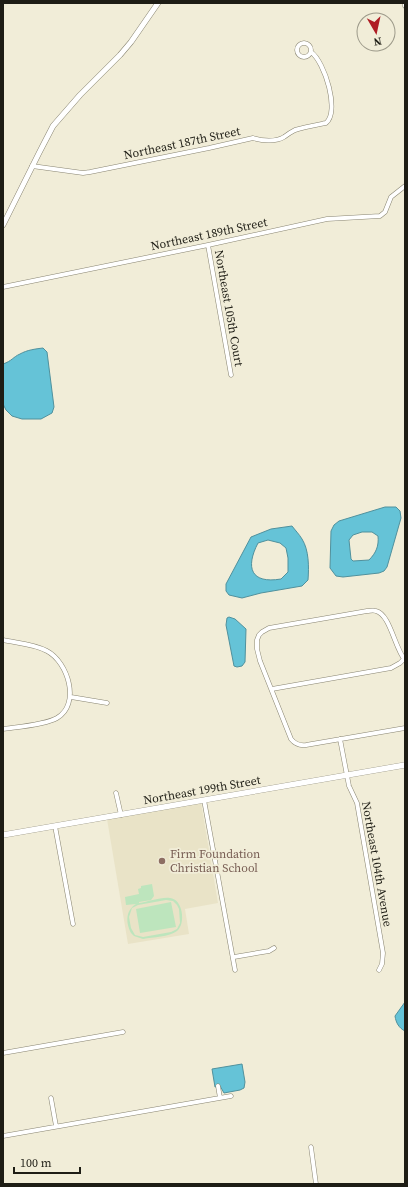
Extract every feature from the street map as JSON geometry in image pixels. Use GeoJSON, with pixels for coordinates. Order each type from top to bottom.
{"type":"FeatureCollection","features":[{"type":"Feature","properties":{"kind":"main road","name":"Northeast 199th Street"},"geometry":{"type":"LineString","coordinates":[[3,835],[405,765]]}},
{"type":"Feature","properties":{"kind":"street"},"geometry":{"type":"LineString","coordinates":[[3,225],[48,136],[62,115],[120,55],[131,42],[158,3]]}},
{"type":"Feature","properties":{"kind":"street","name":"Northeast 187th Street"},"geometry":{"type":"LineString","coordinates":[[32,166],[83,173],[90,172],[253,138],[260,140],[283,138],[290,132],[326,123],[331,117],[329,86],[323,68],[315,55],[311,52]]}},
{"type":"Feature","properties":{"kind":"street","name":"Northeast 189th Street"},"geometry":{"type":"LineString","coordinates":[[3,286],[208,245],[327,219],[380,216],[385,212],[391,197],[405,186]]}},
{"type":"Feature","properties":{"kind":"street","name":"Northeast 105th Court"},"geometry":{"type":"LineString","coordinates":[[208,245],[231,375]]}},
{"type":"Feature","properties":{"kind":"street"},"geometry":{"type":"LineString","coordinates":[[272,690],[392,668],[404,660],[386,618],[376,611],[367,611],[269,628],[259,635],[256,643],[257,649],[260,661],[291,739],[298,744],[306,745],[405,728]]}},
{"type":"Feature","properties":{"kind":"street"},"geometry":{"type":"LineString","coordinates":[[3,640],[40,648],[50,652],[62,666],[70,688],[71,696],[68,705],[58,718],[47,722],[3,729]]}},
{"type":"Feature","properties":{"kind":"street"},"geometry":{"type":"LineString","coordinates":[[71,696],[107,703]]}},
{"type":"Feature","properties":{"kind":"street","name":"Northeast 104th Avenue"},"geometry":{"type":"LineString","coordinates":[[340,739],[349,786],[356,803],[383,953],[382,964],[379,970]]}},
{"type":"Feature","properties":{"kind":"street"},"geometry":{"type":"LineString","coordinates":[[116,794],[121,815]]}},
{"type":"Feature","properties":{"kind":"street"},"geometry":{"type":"LineString","coordinates":[[204,800],[236,970]]}},
{"type":"Feature","properties":{"kind":"street"},"geometry":{"type":"LineString","coordinates":[[55,826],[73,924]]}},
{"type":"Feature","properties":{"kind":"street"},"geometry":{"type":"LineString","coordinates":[[234,956],[269,951],[274,948]]}},
{"type":"Feature","properties":{"kind":"street"},"geometry":{"type":"LineString","coordinates":[[3,1053],[123,1032]]}},
{"type":"Feature","properties":{"kind":"street"},"geometry":{"type":"LineString","coordinates":[[218,1086],[220,1098]]}},
{"type":"Feature","properties":{"kind":"street"},"geometry":{"type":"LineString","coordinates":[[3,1136],[231,1096]]}},
{"type":"Feature","properties":{"kind":"street"},"geometry":{"type":"LineString","coordinates":[[51,1098],[56,1126]]}},
{"type":"Feature","properties":{"kind":"street"},"geometry":{"type":"LineString","coordinates":[[311,1147],[316,1184]]}},
{"type":"Feature","properties":{"kind":"shaded area","name":"Firm Foundation Christian School"},"geometry":{"type":"Polygon","coordinates":[[[201,803],[218,903],[185,909],[189,934],[128,944],[107,819],[201,803]]]}},
{"type":"Feature","properties":{"kind":"green space"},"geometry":{"type":"Polygon","coordinates":[[[152,884],[154,896],[151,900],[139,903],[170,898],[174,899],[178,903],[182,912],[182,923],[177,931],[165,936],[143,939],[134,936],[131,933],[127,921],[128,914],[132,907],[136,904],[126,905],[125,897],[139,894],[138,889],[141,888],[141,886],[152,884]],[[166,900],[138,905],[132,908],[129,917],[131,928],[135,935],[143,937],[171,932],[177,929],[180,923],[179,909],[173,901],[166,900]]]}},
{"type":"Feature","properties":{"kind":"green space"},"geometry":{"type":"Polygon","coordinates":[[[171,902],[176,927],[140,933],[136,909],[171,902]]]}},
{"type":"Feature","properties":{"kind":"water"},"geometry":{"type":"Polygon","coordinates":[[[43,348],[47,352],[54,407],[52,413],[41,419],[22,419],[12,416],[3,404],[3,364],[25,352],[43,348]]]}},
{"type":"Feature","properties":{"kind":"water"},"geometry":{"type":"Polygon","coordinates":[[[385,507],[396,507],[400,511],[401,518],[387,567],[384,571],[379,573],[343,577],[336,576],[330,568],[331,531],[334,525],[339,521],[385,507]],[[362,532],[353,535],[349,540],[351,559],[353,561],[369,560],[374,555],[378,536],[372,532],[362,532]]]}},
{"type":"Feature","properties":{"kind":"water"},"geometry":{"type":"Polygon","coordinates":[[[292,526],[300,535],[307,553],[308,580],[302,586],[242,598],[229,595],[226,591],[226,584],[251,537],[271,529],[292,526]],[[268,540],[258,543],[252,560],[253,572],[257,576],[263,579],[271,580],[281,579],[288,572],[286,548],[280,543],[268,540]]]}},
{"type":"Feature","properties":{"kind":"water"},"geometry":{"type":"Polygon","coordinates":[[[229,617],[235,619],[246,629],[245,662],[242,666],[234,666],[226,625],[227,618],[229,617]]]}},
{"type":"Feature","properties":{"kind":"water"},"geometry":{"type":"Polygon","coordinates":[[[405,1002],[405,1031],[398,1025],[395,1016],[405,1002]]]}},
{"type":"Feature","properties":{"kind":"water"},"geometry":{"type":"Polygon","coordinates":[[[242,1064],[245,1082],[244,1088],[224,1093],[220,1086],[215,1087],[212,1069],[242,1064]]]}},
{"type":"Feature","properties":{"kind":"place","name":"Firm Foundation Christian School"},"geometry":{"type":"Point","coordinates":[162,861]}}]}
